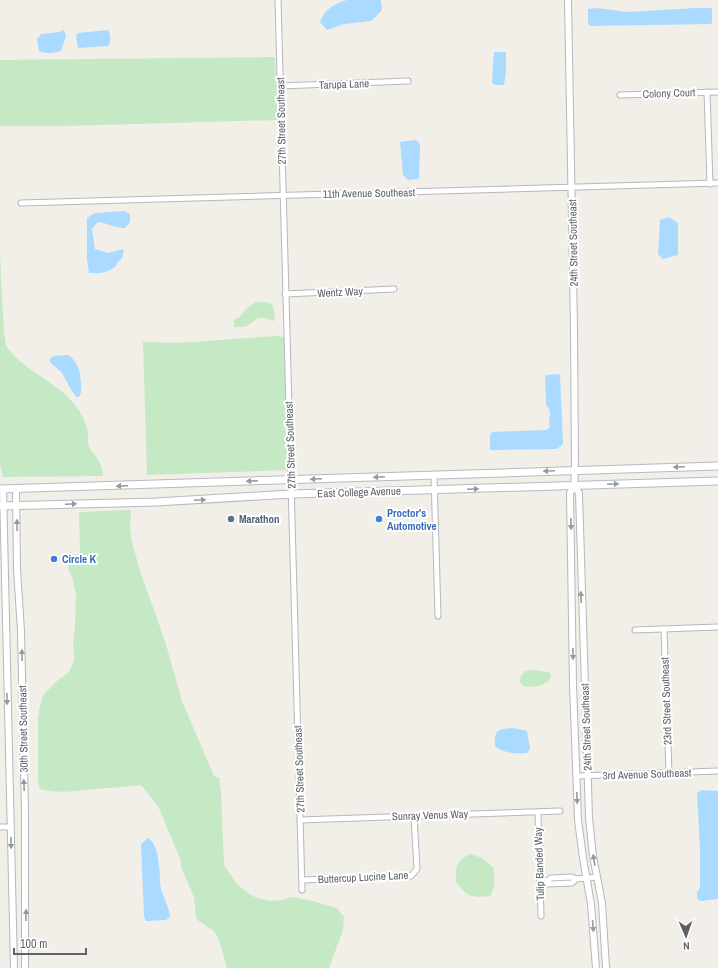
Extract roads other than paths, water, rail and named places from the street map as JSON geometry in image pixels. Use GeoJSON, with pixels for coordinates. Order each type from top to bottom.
{"type":"FeatureCollection","features":[{"type":"Feature","properties":{"kind":"main road","name":"East College Avenue"},"geometry":{"type":"LineString","coordinates":[[2,490],[718,466]]}},
{"type":"Feature","properties":{"kind":"main road","name":"East College Avenue"},"geometry":{"type":"LineString","coordinates":[[2,506],[156,502],[292,494],[718,481]]}},
{"type":"Feature","properties":{"kind":"street","name":"27th Street Southeast"},"geometry":{"type":"LineString","coordinates":[[278,0],[302,890]]}},
{"type":"Feature","properties":{"kind":"street","name":"24th Street Southeast"},"geometry":{"type":"LineString","coordinates":[[568,0],[572,188],[575,471],[574,486],[570,493],[573,684],[578,820],[591,904],[596,968]]}},
{"type":"Feature","properties":{"kind":"street","name":"Tarupa Lane"},"geometry":{"type":"LineString","coordinates":[[280,86],[408,82]]}},
{"type":"Feature","properties":{"kind":"street"},"geometry":{"type":"LineString","coordinates":[[708,92],[710,184]]}},
{"type":"Feature","properties":{"kind":"street","name":"Colony Court"},"geometry":{"type":"LineString","coordinates":[[620,95],[718,92]]}},
{"type":"Feature","properties":{"kind":"street","name":"11th Avenue Southeast"},"geometry":{"type":"LineString","coordinates":[[21,203],[718,183]]}},
{"type":"Feature","properties":{"kind":"street","name":"Wentz Way"},"geometry":{"type":"LineString","coordinates":[[285,294],[394,289]]}},
{"type":"Feature","properties":{"kind":"street"},"geometry":{"type":"LineString","coordinates":[[434,475],[438,616]]}},
{"type":"Feature","properties":{"kind":"street","name":"24th Street Southeast"},"geometry":{"type":"LineString","coordinates":[[574,486],[579,493],[589,818],[602,903],[606,968]]}},
{"type":"Feature","properties":{"kind":"street","name":"30th Street Southeast"},"geometry":{"type":"LineString","coordinates":[[16,489],[17,569],[21,631],[25,811],[25,968]]}},
{"type":"Feature","properties":{"kind":"street","name":"30th Street Southeast"},"geometry":{"type":"LineString","coordinates":[[2,490],[14,968]]}},
{"type":"Feature","properties":{"kind":"street"},"geometry":{"type":"LineString","coordinates":[[635,630],[718,627]]}},
{"type":"Feature","properties":{"kind":"street","name":"23rd Street Southeast"},"geometry":{"type":"LineString","coordinates":[[664,629],[669,773]]}},
{"type":"Feature","properties":{"kind":"street","name":"3rd Avenue Southeast"},"geometry":{"type":"LineString","coordinates":[[577,776],[718,771]]}},
{"type":"Feature","properties":{"kind":"street","name":"Sunray Venus Way"},"geometry":{"type":"LineString","coordinates":[[300,820],[560,811]]}},
{"type":"Feature","properties":{"kind":"street","name":"Tulip Banded Way"},"geometry":{"type":"LineString","coordinates":[[538,812],[541,916]]}},
{"type":"Feature","properties":{"kind":"street","name":"Buttercup Lucine Lane"},"geometry":{"type":"LineString","coordinates":[[302,880],[411,876],[417,869],[414,816]]}},
{"type":"Feature","properties":{"kind":"street"},"geometry":{"type":"LineString","coordinates":[[0,827],[10,827]]}},
{"type":"Feature","properties":{"kind":"street"},"geometry":{"type":"LineString","coordinates":[[540,881],[546,881],[549,884],[572,883],[576,879],[597,878]]}},
{"type":"Feature","properties":{"kind":"water"},"geometry":{"type":"Polygon","coordinates":[[[347,0],[380,0],[382,10],[371,21],[344,24],[327,30],[320,22],[324,14],[334,5],[347,0]]]}},
{"type":"Feature","properties":{"kind":"water"},"geometry":{"type":"Polygon","coordinates":[[[595,8],[629,12],[712,8],[712,22],[711,24],[590,26],[588,24],[588,9],[595,8]]]}},
{"type":"Feature","properties":{"kind":"water"},"geometry":{"type":"Polygon","coordinates":[[[64,30],[66,36],[61,51],[44,53],[39,51],[37,39],[41,34],[64,30]]]}},
{"type":"Feature","properties":{"kind":"water"},"geometry":{"type":"Polygon","coordinates":[[[108,30],[110,34],[110,42],[108,46],[78,48],[76,36],[78,33],[108,30]]]}},
{"type":"Feature","properties":{"kind":"water"},"geometry":{"type":"Polygon","coordinates":[[[494,52],[506,52],[506,72],[504,85],[495,85],[492,83],[494,52]]]}},
{"type":"Feature","properties":{"kind":"water"},"geometry":{"type":"Polygon","coordinates":[[[416,140],[420,144],[419,179],[408,180],[403,175],[400,142],[416,140]]]}},
{"type":"Feature","properties":{"kind":"water"},"geometry":{"type":"Polygon","coordinates":[[[124,211],[130,214],[130,222],[125,228],[98,222],[92,229],[95,249],[108,253],[123,249],[124,251],[122,258],[115,267],[108,271],[101,273],[89,273],[87,259],[87,218],[95,213],[124,211]]]}},
{"type":"Feature","properties":{"kind":"water"},"geometry":{"type":"Polygon","coordinates":[[[669,217],[678,223],[678,255],[663,259],[658,254],[660,220],[669,217]]]}},
{"type":"Feature","properties":{"kind":"water"},"geometry":{"type":"Polygon","coordinates":[[[68,355],[75,361],[79,371],[81,379],[81,394],[79,397],[76,397],[62,373],[50,362],[50,359],[54,356],[68,355]]]}},
{"type":"Feature","properties":{"kind":"water"},"geometry":{"type":"Polygon","coordinates":[[[560,375],[563,443],[561,446],[556,449],[490,450],[490,435],[492,432],[546,430],[549,428],[550,412],[546,405],[545,376],[560,375]]]}},
{"type":"Feature","properties":{"kind":"water"},"geometry":{"type":"Polygon","coordinates":[[[513,728],[527,731],[530,749],[527,753],[510,752],[495,746],[495,737],[498,731],[513,728]]]}},
{"type":"Feature","properties":{"kind":"water"},"geometry":{"type":"Polygon","coordinates":[[[699,791],[718,791],[718,899],[700,901],[697,898],[697,892],[700,888],[700,848],[697,794],[699,791]]]}},
{"type":"Feature","properties":{"kind":"water"},"geometry":{"type":"Polygon","coordinates":[[[148,838],[155,848],[159,862],[161,889],[168,906],[170,917],[166,920],[146,921],[144,916],[141,844],[148,838]]]}},
{"type":"Feature","properties":{"kind":"place","name":"Marathon"},"geometry":{"type":"Point","coordinates":[231,519]}},
{"type":"Feature","properties":{"kind":"place","name":"Proctor's Automotive"},"geometry":{"type":"Point","coordinates":[379,519]}},
{"type":"Feature","properties":{"kind":"place","name":"Circle K"},"geometry":{"type":"Point","coordinates":[54,559]}}]}
